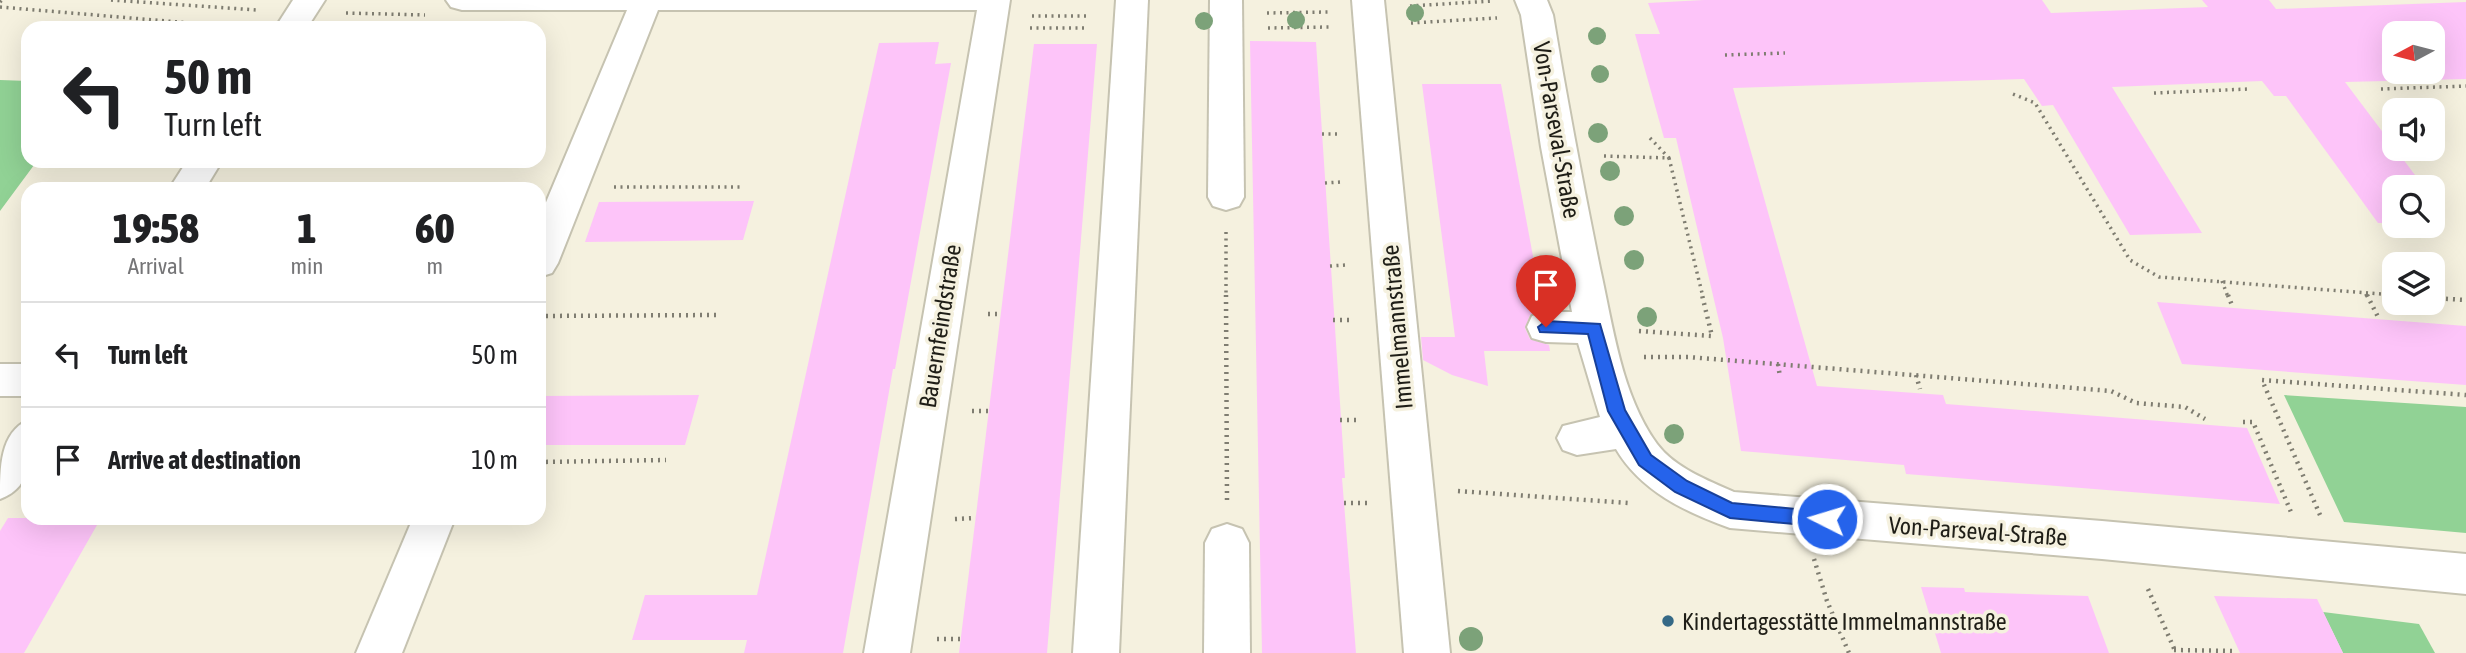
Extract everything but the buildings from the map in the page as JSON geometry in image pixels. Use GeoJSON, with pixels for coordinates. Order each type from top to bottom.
{"type":"FeatureCollection","features":[{"type":"Feature","properties":{"kind":"street"},"geometry":{"type":"LineString","coordinates":[[296,21],[309,0]]}},
{"type":"Feature","properties":{"kind":"street"},"geometry":{"type":"LineString","coordinates":[[462,0],[646,1],[989,10]]}},
{"type":"Feature","properties":{"kind":"street"},"geometry":{"type":"LineString","coordinates":[[546,245],[646,1]]}},
{"type":"Feature","properties":{"kind":"street","name":"Von-Parseval-Straße"},"geometry":{"type":"LineString","coordinates":[[1534,8],[1558,155],[1598,343],[1617,411],[1645,460],[1681,486],[1730,510],[2325,559],[2466,574]]}},
{"type":"Feature","properties":{"kind":"street","name":"Bauernfeindstraße"},"geometry":{"type":"LineString","coordinates":[[887,653],[989,10]]}},
{"type":"Feature","properties":{"kind":"street","name":"Immelmannstraße"},"geometry":{"type":"LineString","coordinates":[[1368,13],[1427,653]]}},
{"type":"Feature","properties":{"kind":"street"},"geometry":{"type":"LineString","coordinates":[[1096,653],[1131,14]]}},
{"type":"Feature","properties":{"kind":"street"},"geometry":{"type":"LineString","coordinates":[[1226,14],[1226,197]]}},
{"type":"Feature","properties":{"kind":"street"},"geometry":{"type":"LineString","coordinates":[[1546,327],[1598,343]]}},
{"type":"Feature","properties":{"kind":"street"},"geometry":{"type":"LineString","coordinates":[[0,380],[21,380]]}},
{"type":"Feature","properties":{"kind":"street"},"geometry":{"type":"LineString","coordinates":[[1577,438],[1628,430]]}},
{"type":"Feature","properties":{"kind":"street"},"geometry":{"type":"LineString","coordinates":[[0,481],[21,448]]}},
{"type":"Feature","properties":{"kind":"street"},"geometry":{"type":"LineString","coordinates":[[379,653],[431,525]]}},
{"type":"Feature","properties":{"kind":"street"},"geometry":{"type":"LineString","coordinates":[[1227,542],[1227,653]]}},
{"type":"Feature","properties":{"kind":"path"},"geometry":{"type":"LineString","coordinates":[[1,3],[182,21]]}},
{"type":"Feature","properties":{"kind":"path"},"geometry":{"type":"LineString","coordinates":[[1226,14],[1534,8]]}},
{"type":"Feature","properties":{"kind":"path"},"geometry":{"type":"LineString","coordinates":[[989,10],[1131,14]]}},
{"type":"Feature","properties":{"kind":"path"},"geometry":{"type":"LineString","coordinates":[[1725,55],[1785,53]]}},
{"type":"Feature","properties":{"kind":"path"},"geometry":{"type":"LineString","coordinates":[[2381,89],[2466,86]]}},
{"type":"Feature","properties":{"kind":"path"},"geometry":{"type":"LineString","coordinates":[[2154,93],[2248,89]]}},
{"type":"Feature","properties":{"kind":"path"},"geometry":{"type":"LineString","coordinates":[[2013,93],[2035,103],[2130,260],[2159,277],[2382,294]]}},
{"type":"Feature","properties":{"kind":"path"},"geometry":{"type":"LineString","coordinates":[[1598,343],[1712,336],[1669,158],[1650,138]]}},
{"type":"Feature","properties":{"kind":"path"},"geometry":{"type":"LineString","coordinates":[[1558,155],[1669,158]]}},
{"type":"Feature","properties":{"kind":"path"},"geometry":{"type":"LineString","coordinates":[[1226,197],[1227,542]]}},
{"type":"Feature","properties":{"kind":"path"},"geometry":{"type":"LineString","coordinates":[[2222,281],[2233,308]]}},
{"type":"Feature","properties":{"kind":"path"},"geometry":{"type":"LineString","coordinates":[[2366,293],[2379,319]]}},
{"type":"Feature","properties":{"kind":"path"},"geometry":{"type":"LineString","coordinates":[[2445,299],[2466,300]]}},
{"type":"Feature","properties":{"kind":"path"},"geometry":{"type":"LineString","coordinates":[[546,316],[718,315]]}},
{"type":"Feature","properties":{"kind":"path"},"geometry":{"type":"LineString","coordinates":[[1598,343],[1688,357],[2111,391],[2136,403],[2185,407],[2205,419]]}},
{"type":"Feature","properties":{"kind":"path"},"geometry":{"type":"LineString","coordinates":[[1777,364],[1780,377]]}},
{"type":"Feature","properties":{"kind":"path"},"geometry":{"type":"LineString","coordinates":[[1916,375],[1920,389]]}},
{"type":"Feature","properties":{"kind":"path"},"geometry":{"type":"LineString","coordinates":[[2325,559],[2262,380],[2466,395]]}},
{"type":"Feature","properties":{"kind":"path"},"geometry":{"type":"LineString","coordinates":[[2243,422],[2253,422],[2325,559]]}},
{"type":"Feature","properties":{"kind":"path"},"geometry":{"type":"LineString","coordinates":[[546,462],[666,460]]}},
{"type":"Feature","properties":{"kind":"path"},"geometry":{"type":"LineString","coordinates":[[1412,489],[1631,503]]}},
{"type":"Feature","properties":{"kind":"path"},"geometry":{"type":"LineString","coordinates":[[1802,518],[1826,601],[1849,653]]}},
{"type":"Feature","properties":{"kind":"path"},"geometry":{"type":"LineString","coordinates":[[2128,543],[2175,652],[2234,650]]}},
{"type":"Feature","properties":{"kind":"green space"},"geometry":{"type":"Polygon","coordinates":[[[0,80],[21,81],[21,168],[32,168],[0,211],[0,80]]]}},
{"type":"Feature","properties":{"kind":"green space"},"geometry":{"type":"Polygon","coordinates":[[[2284,395],[2466,407],[2466,533],[2344,522],[2284,395]]]}},
{"type":"Feature","properties":{"kind":"green space"},"geometry":{"type":"Polygon","coordinates":[[[2323,612],[2419,624],[2435,653],[2343,653],[2323,612]]]}},
{"type":"Feature","properties":{"kind":"place","name":"Kindertagesstätte Immelmannstraße"},"geometry":{"type":"Point","coordinates":[1668,621]}},
{"type":"Feature","properties":{"kind":"route"},"geometry":{"type":"LineString","coordinates":[[1546,327],[1595,328],[1617,411],[1645,460],[1681,486],[1730,510],[1827,519]]}}]}
